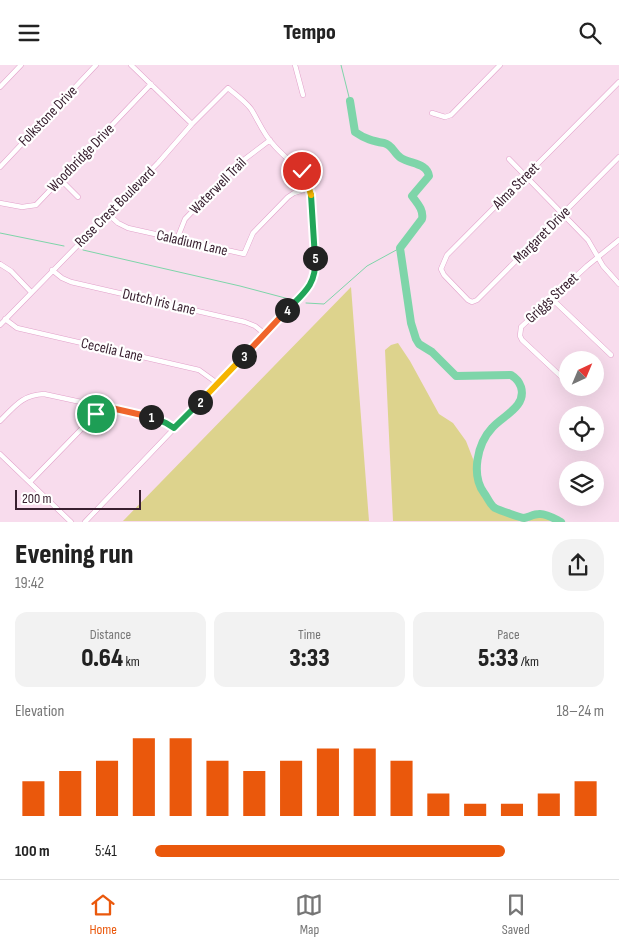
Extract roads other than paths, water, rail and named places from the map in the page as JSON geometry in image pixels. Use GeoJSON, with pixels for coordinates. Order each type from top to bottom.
{"type":"FeatureCollection","features":[{"type":"Feature","properties":{"kind":"street"},"geometry":{"type":"LineString","coordinates":[[0,87],[20,65]]}},
{"type":"Feature","properties":{"kind":"street","name":"Folkstone Drive"},"geometry":{"type":"LineString","coordinates":[[0,167],[96,65]]}},
{"type":"Feature","properties":{"kind":"street"},"geometry":{"type":"LineString","coordinates":[[131,65],[192,124]]}},
{"type":"Feature","properties":{"kind":"street"},"geometry":{"type":"LineString","coordinates":[[295,65],[302,95]]}},
{"type":"Feature","properties":{"kind":"street"},"geometry":{"type":"LineString","coordinates":[[432,113],[445,117],[451,115],[500,65]]}},
{"type":"Feature","properties":{"kind":"street","name":"Alma Street"},"geometry":{"type":"LineString","coordinates":[[462,295],[441,271],[443,260],[619,82]]}},
{"type":"Feature","properties":{"kind":"street","name":"Woodbridge Drive"},"geometry":{"type":"LineString","coordinates":[[0,203],[22,207],[36,205],[151,84]]}},
{"type":"Feature","properties":{"kind":"street","name":"Rose Crest Boulevard"},"geometry":{"type":"LineString","coordinates":[[0,325],[31,291],[158,163],[228,87],[250,108],[270,140]]}},
{"type":"Feature","properties":{"kind":"street"},"geometry":{"type":"LineString","coordinates":[[85,521],[265,334],[310,286],[314,278],[316,269],[310,188],[302,171],[270,140]]}},
{"type":"Feature","properties":{"kind":"street","name":"Waterwell Trail"},"geometry":{"type":"LineString","coordinates":[[177,239],[185,219],[236,165],[270,140]]}},
{"type":"Feature","properties":{"kind":"street","name":"Margaret Drive"},"geometry":{"type":"LineString","coordinates":[[462,295],[472,302],[477,300],[619,157]]}},
{"type":"Feature","properties":{"kind":"street"},"geometry":{"type":"LineString","coordinates":[[509,159],[588,239],[598,257],[619,284]]}},
{"type":"Feature","properties":{"kind":"street"},"geometry":{"type":"LineString","coordinates":[[60,179],[78,197]]}},
{"type":"Feature","properties":{"kind":"street","name":"Caladium Lane"},"geometry":{"type":"LineString","coordinates":[[108,214],[118,223],[128,228],[244,255],[253,233],[288,197],[310,188]]}},
{"type":"Feature","properties":{"kind":"street","name":"Griggs Street"},"geometry":{"type":"LineString","coordinates":[[559,375],[522,340],[520,336],[522,327],[619,240]]}},
{"type":"Feature","properties":{"kind":"street"},"geometry":{"type":"LineString","coordinates":[[0,264],[31,291]]}},
{"type":"Feature","properties":{"kind":"street","name":"Dutch Iris Lane"},"geometry":{"type":"LineString","coordinates":[[52,270],[71,282],[245,322],[256,326],[265,334]]}},
{"type":"Feature","properties":{"kind":"street"},"geometry":{"type":"LineString","coordinates":[[552,299],[611,355]]}},
{"type":"Feature","properties":{"kind":"street","name":"Cecelia Lane"},"geometry":{"type":"LineString","coordinates":[[5,319],[18,328],[199,370],[218,383]]}},
{"type":"Feature","properties":{"kind":"street"},"geometry":{"type":"LineString","coordinates":[[0,421],[18,402],[26,397],[44,394],[155,418],[174,428]]}},
{"type":"Feature","properties":{"kind":"street"},"geometry":{"type":"LineString","coordinates":[[30,483],[96,414],[98,405]]}},
{"type":"Feature","properties":{"kind":"street"},"geometry":{"type":"LineString","coordinates":[[0,454],[71,521]]}},
{"type":"Feature","properties":{"kind":"waterway"},"geometry":{"type":"LineString","coordinates":[[341,65],[350,101]]}},
{"type":"Feature","properties":{"kind":"waterway"},"geometry":{"type":"LineString","coordinates":[[350,101],[355,132],[369,139],[387,144],[401,158],[422,166],[428,172],[429,176],[412,196],[421,210],[422,219],[400,248],[411,323],[416,339],[419,344],[432,352],[456,376],[511,375],[521,387],[522,394],[517,406],[492,428],[479,451],[477,469],[480,486],[495,508],[524,518],[545,514],[561,522]]}},
{"type":"Feature","properties":{"kind":"waterway"},"geometry":{"type":"LineString","coordinates":[[0,233],[64,246]]}},
{"type":"Feature","properties":{"kind":"waterway"},"geometry":{"type":"LineString","coordinates":[[306,303],[324,304],[367,266],[400,248]]}},
{"type":"Feature","properties":{"kind":"waterway"},"geometry":{"type":"LineString","coordinates":[[83,250],[289,299]]}}]}
